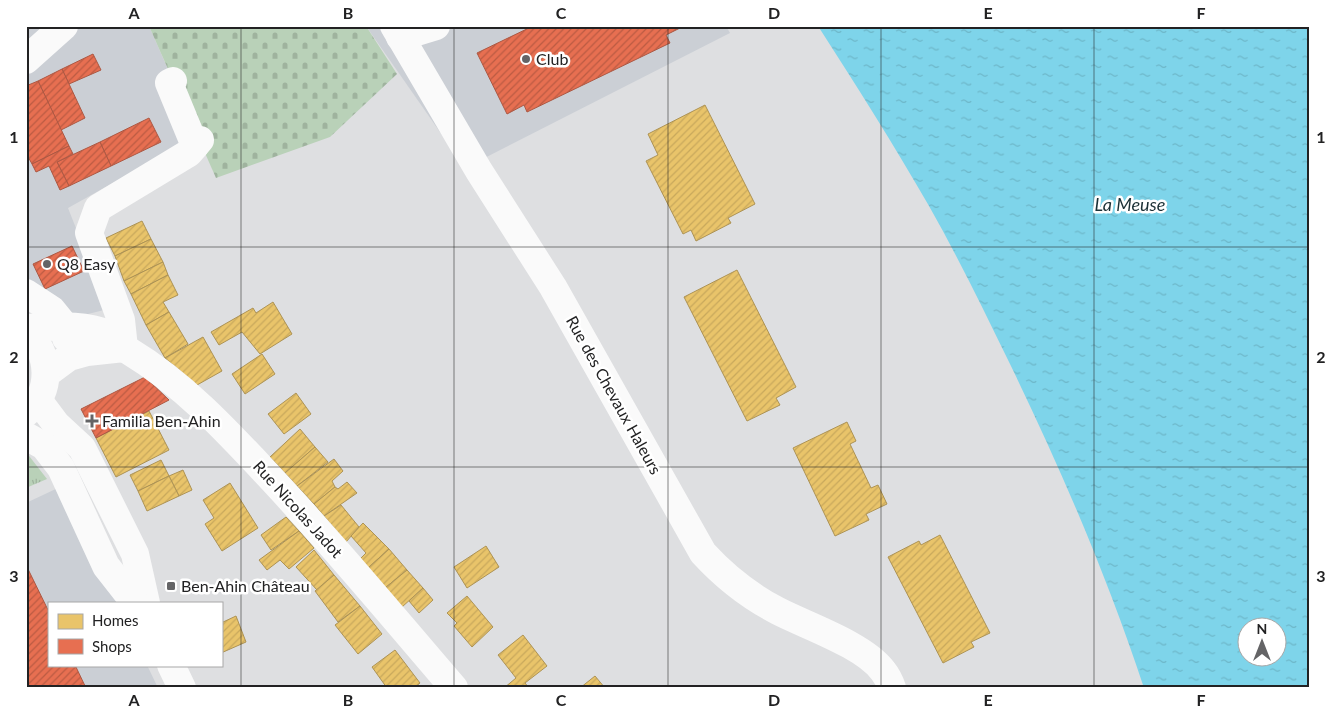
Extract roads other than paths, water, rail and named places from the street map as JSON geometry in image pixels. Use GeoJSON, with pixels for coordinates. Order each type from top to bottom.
{"type":"FeatureCollection","features":[{"type":"Feature","properties":{"kind":"street"},"geometry":{"type":"LineString","coordinates":[[26,60],[64,26]]}},
{"type":"Feature","properties":{"kind":"street"},"geometry":{"type":"LineString","coordinates":[[397,32],[435,26]]}},
{"type":"Feature","properties":{"kind":"street","name":"Rue des Chevaux Haleurs"},"geometry":{"type":"LineString","coordinates":[[397,32],[479,171],[553,287],[703,553],[737,587],[777,611],[859,650],[883,670],[892,688]]}},
{"type":"Feature","properties":{"kind":"street"},"geometry":{"type":"LineString","coordinates":[[46,374],[69,357],[87,352],[124,348],[121,320],[89,233],[98,208],[194,146],[169,83],[173,81]]}},
{"type":"Feature","properties":{"kind":"street"},"geometry":{"type":"LineString","coordinates":[[26,293],[52,310],[65,326],[69,357]]}},
{"type":"Feature","properties":{"kind":"street","name":"Rue Nicolas Jadot"},"geometry":{"type":"LineString","coordinates":[[26,328],[84,327],[110,335],[124,348],[151,364],[181,388],[232,437],[300,508],[454,688]]}},
{"type":"Feature","properties":{"kind":"street"},"geometry":{"type":"LineString","coordinates":[[26,332],[40,348],[45,360],[44,388],[32,406],[56,424],[82,448],[135,554],[146,602]]}},
{"type":"Feature","properties":{"kind":"street"},"geometry":{"type":"LineString","coordinates":[[26,436],[44,446],[61,468],[106,566],[134,602]]}},
{"type":"Feature","properties":{"kind":"street"},"geometry":{"type":"LineString","coordinates":[[171,666],[182,688]]}},
{"type":"Feature","properties":{"kind":"water","name":"La Meuse"},"geometry":{"type":"Polygon","coordinates":[[[818,26],[1309,26],[1309,688],[1144,688],[1099,564],[1047,443],[961,264],[889,138],[818,26]]]}},
{"type":"Feature","properties":{"kind":"place","name":"Club"},"geometry":{"type":"Point","coordinates":[526,59]}},
{"type":"Feature","properties":{"kind":"place","name":"Q8 Easy"},"geometry":{"type":"Point","coordinates":[47,264]}},
{"type":"Feature","properties":{"kind":"place","name":"Familia Ben-Ahin"},"geometry":{"type":"Point","coordinates":[92,421]}},
{"type":"Feature","properties":{"kind":"place","name":"Ben-Ahin Château"},"geometry":{"type":"Point","coordinates":[171,586]}}]}
